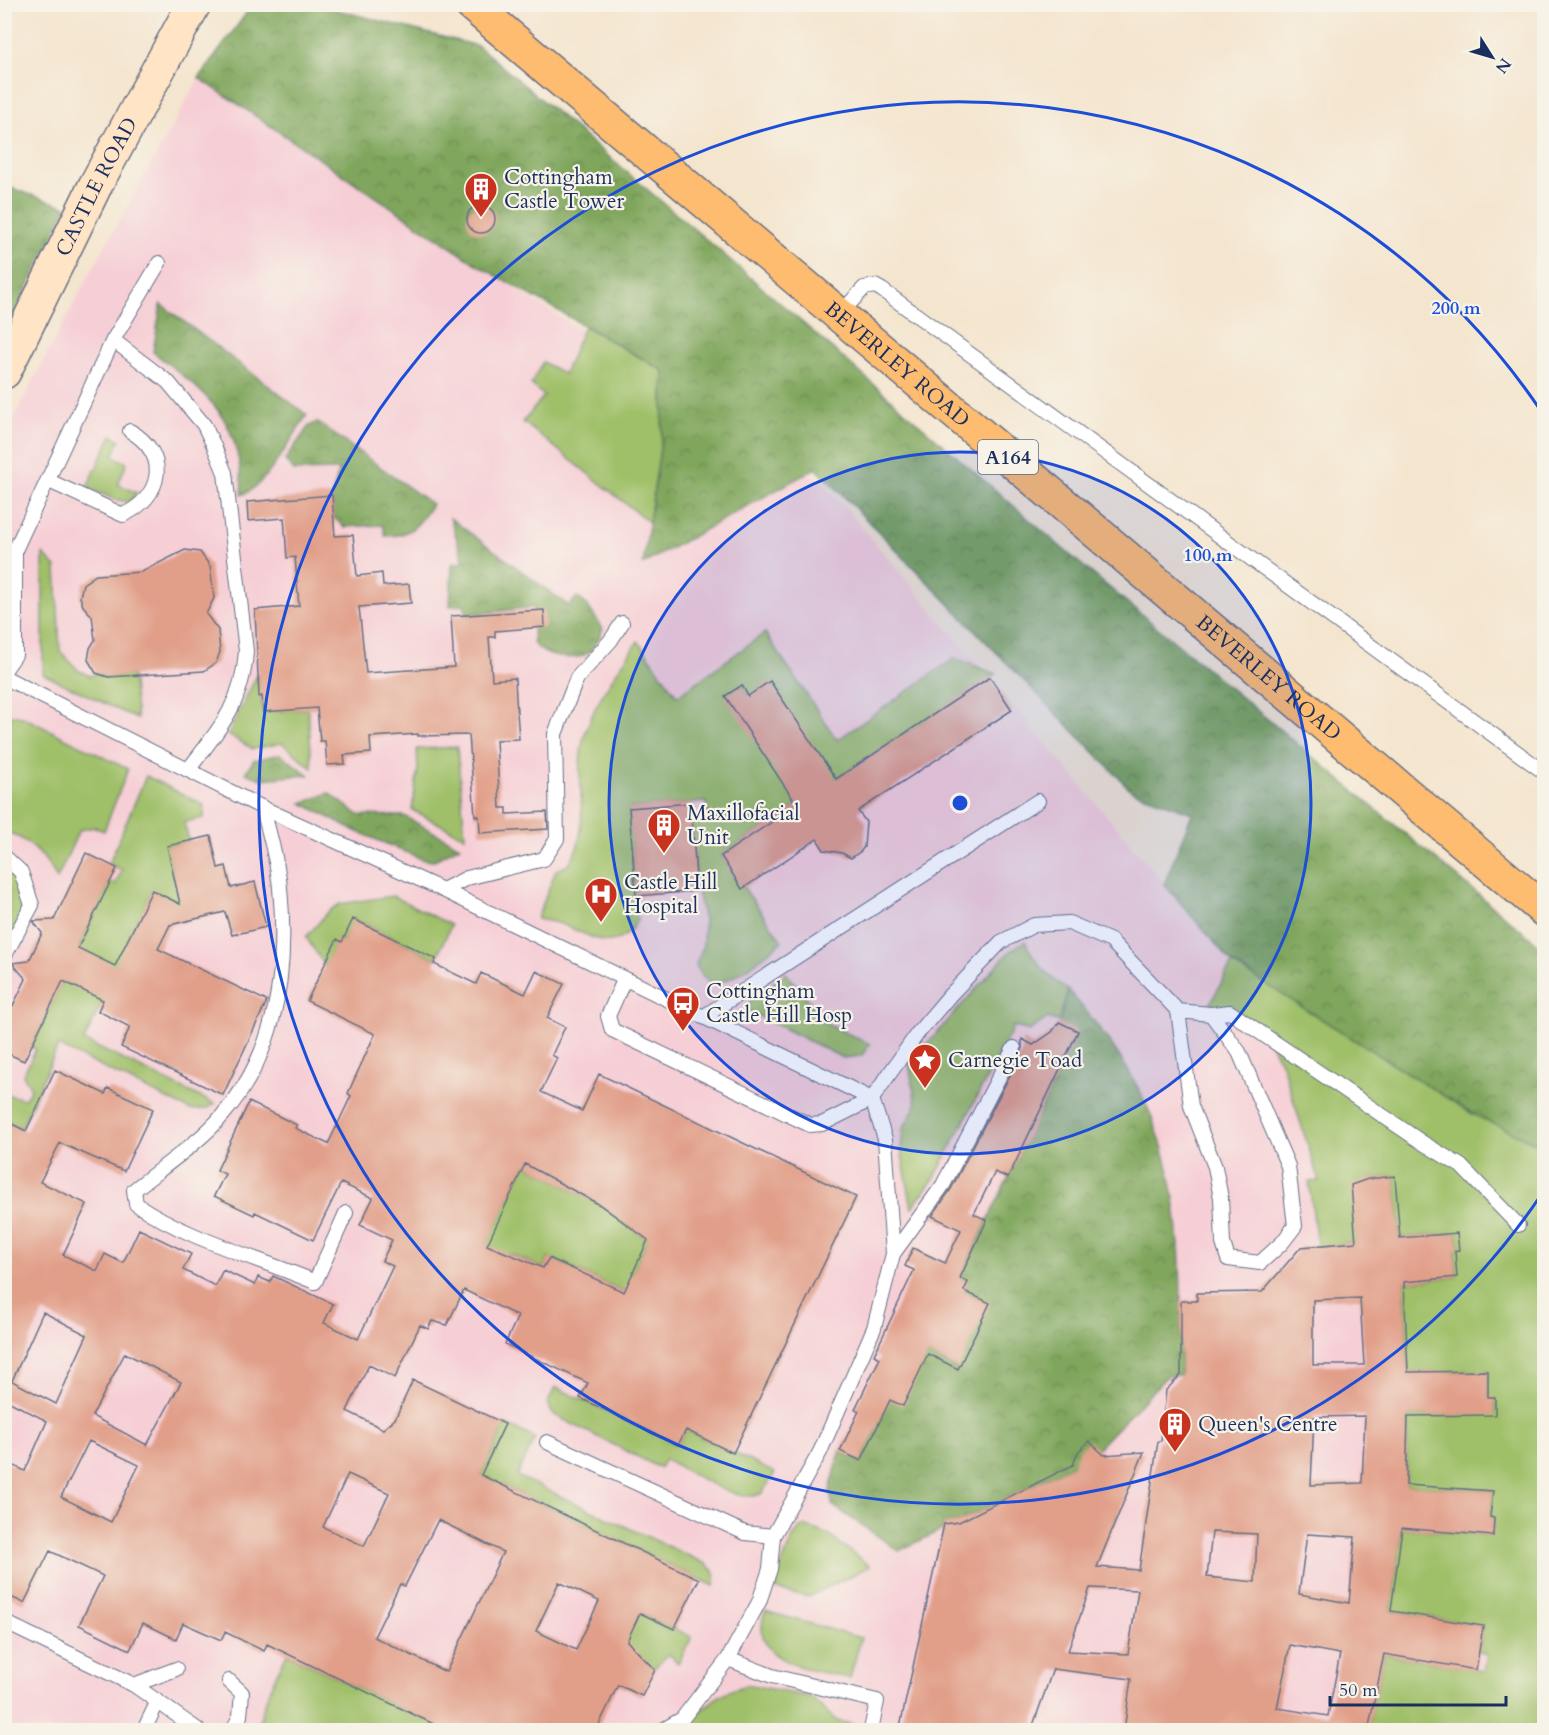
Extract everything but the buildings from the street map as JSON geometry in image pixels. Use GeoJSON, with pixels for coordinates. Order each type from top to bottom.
{"type":"FeatureCollection","features":[{"type":"Feature","properties":{"kind":"highway","name":"BEVERLEY ROAD"},"geometry":{"type":"LineString","coordinates":[[471,4],[1545,910]]}},
{"type":"Feature","properties":{"kind":"street","name":"CASTLE ROAD"},"geometry":{"type":"LineString","coordinates":[[4,372],[95,186],[194,4]]}},
{"type":"Feature","properties":{"kind":"lane"},"geometry":{"type":"LineString","coordinates":[[4,671],[15,655],[15,550],[49,482],[113,339],[159,263]]}},
{"type":"Feature","properties":{"kind":"lane"},"geometry":{"type":"LineString","coordinates":[[839,315],[864,288],[875,286],[882,290],[1545,772]]}},
{"type":"Feature","properties":{"kind":"lane"},"geometry":{"type":"LineString","coordinates":[[113,339],[147,363],[188,402],[204,425],[225,473],[246,651],[245,675],[227,720],[188,770]]}},
{"type":"Feature","properties":{"kind":"lane"},"geometry":{"type":"LineString","coordinates":[[49,482],[123,515],[137,509],[150,494],[156,479],[158,464],[151,449],[130,431]]}},
{"type":"Feature","properties":{"kind":"lane"},"geometry":{"type":"LineString","coordinates":[[443,890],[467,878],[544,859],[557,839],[555,734],[577,678],[611,640],[622,623]]}},
{"type":"Feature","properties":{"kind":"lane"},"geometry":{"type":"LineString","coordinates":[[4,677],[263,808],[443,890],[872,1100],[885,1139],[892,1254],[874,1328],[820,1452],[773,1536],[770,1569],[759,1602],[728,1659],[682,1719],[663,1731]]}},
{"type":"Feature","properties":{"kind":"lane"},"geometry":{"type":"LineString","coordinates":[[703,1017],[1038,801]]}},
{"type":"Feature","properties":{"kind":"lane"},"geometry":{"type":"LineString","coordinates":[[263,808],[280,887],[281,927],[280,994],[266,1044],[247,1083],[221,1118],[134,1190],[136,1204],[152,1215],[231,1250],[258,1258],[315,1282],[346,1213]]}},
{"type":"Feature","properties":{"kind":"lane"},"geometry":{"type":"LineString","coordinates":[[4,855],[21,872],[31,895],[32,905],[4,957]]}},
{"type":"Feature","properties":{"kind":"lane"},"geometry":{"type":"LineString","coordinates":[[624,980],[608,1016],[612,1030],[810,1125],[822,1124],[872,1100],[917,1034],[950,995],[1001,942],[1034,925],[1069,923],[1111,941],[1178,1011],[1191,1106],[1215,1167],[1221,1198],[1223,1243],[1228,1259],[1260,1263],[1282,1244],[1295,1226],[1288,1166],[1239,1052],[1211,1014]]}},
{"type":"Feature","properties":{"kind":"lane"},"geometry":{"type":"LineString","coordinates":[[1178,1011],[1211,1014],[1230,1012],[1423,1143],[1461,1166],[1518,1225]]}},
{"type":"Feature","properties":{"kind":"lane"},"geometry":{"type":"LineString","coordinates":[[892,1254],[943,1185],[1014,1048]]}},
{"type":"Feature","properties":{"kind":"lane"},"geometry":{"type":"LineString","coordinates":[[547,1442],[746,1533],[773,1536]]}},
{"type":"Feature","properties":{"kind":"lane"},"geometry":{"type":"LineString","coordinates":[[4,1622],[134,1684],[198,1731]]}},
{"type":"Feature","properties":{"kind":"lane"},"geometry":{"type":"LineString","coordinates":[[728,1659],[772,1676],[877,1701],[871,1731]]}},
{"type":"Feature","properties":{"kind":"lane"},"geometry":{"type":"LineString","coordinates":[[134,1684],[176,1669]]}},
{"type":"Feature","properties":{"kind":"lane"},"geometry":{"type":"LineString","coordinates":[[229,1681],[242,1693],[240,1716],[233,1731]]}},
{"type":"Feature","properties":{"kind":"lane"},"geometry":{"type":"LineString","coordinates":[[144,1731],[157,1703]]}},
{"type":"Feature","properties":{"kind":"shaded area","name":"Castle Hill Hospital"},"geometry":{"type":"Polygon","coordinates":[[[199,78],[476,264],[824,483],[1232,963],[1473,1114],[1544,1147],[1544,1730],[5,1730],[4,436],[84,284],[199,78]]]}},
{"type":"Feature","properties":{"kind":"green space"},"geometry":{"type":"Polygon","coordinates":[[[253,4],[318,5],[478,46],[721,252],[1070,555],[1544,949],[1544,1147],[1473,1114],[1232,963],[1164,884],[1192,813],[1132,791],[816,468],[643,564],[662,436],[664,371],[476,264],[199,78],[253,4]]]}},
{"type":"Feature","properties":{"kind":"green space"},"geometry":{"type":"Polygon","coordinates":[[[5,186],[67,207],[5,334],[5,186]]]}},
{"type":"Feature","properties":{"kind":"green space"},"geometry":{"type":"Polygon","coordinates":[[[161,304],[307,415],[269,472],[251,490],[242,495],[240,468],[228,427],[206,396],[153,352],[161,304]]]}},
{"type":"Feature","properties":{"kind":"green space"},"geometry":{"type":"Polygon","coordinates":[[[584,326],[664,371],[662,436],[649,522],[523,422],[544,396],[531,384],[543,362],[564,374],[584,326]]]}},
{"type":"Feature","properties":{"kind":"green space"},"geometry":{"type":"Polygon","coordinates":[[[317,422],[432,504],[413,528],[394,536],[385,536],[383,525],[344,527],[334,518],[332,495],[339,470],[294,471],[285,460],[308,427],[317,422]]]}},
{"type":"Feature","properties":{"kind":"green space"},"geometry":{"type":"Polygon","coordinates":[[[112,435],[120,440],[113,456],[127,463],[118,484],[137,493],[128,502],[113,499],[87,487],[112,435]]]}},
{"type":"Feature","properties":{"kind":"green space"},"geometry":{"type":"Polygon","coordinates":[[[450,518],[569,606],[577,597],[587,605],[603,629],[593,649],[584,656],[571,658],[553,656],[542,651],[533,643],[534,607],[466,615],[465,605],[450,606],[452,564],[464,562],[450,518]]]}},
{"type":"Feature","properties":{"kind":"green space"},"geometry":{"type":"Polygon","coordinates":[[[43,554],[56,567],[60,651],[79,671],[90,676],[96,673],[105,677],[132,675],[137,719],[43,674],[43,554]]]}},
{"type":"Feature","properties":{"kind":"green space"},"geometry":{"type":"Polygon","coordinates":[[[765,633],[837,740],[955,658],[996,674],[836,779],[748,696],[742,685],[797,805],[721,856],[782,941],[737,975],[726,980],[708,982],[697,969],[696,964],[703,947],[704,920],[697,891],[692,818],[708,816],[706,802],[630,808],[637,921],[621,938],[604,941],[563,925],[537,919],[556,870],[568,865],[576,851],[580,837],[581,757],[587,727],[606,689],[638,641],[677,696],[765,633]]]}},
{"type":"Feature","properties":{"kind":"green space"},"geometry":{"type":"Polygon","coordinates":[[[257,675],[263,712],[308,709],[312,768],[282,743],[253,749],[228,735],[257,675]]]}},
{"type":"Feature","properties":{"kind":"green space"},"geometry":{"type":"Polygon","coordinates":[[[5,716],[23,717],[128,769],[104,831],[95,827],[79,830],[57,879],[48,863],[36,850],[22,839],[5,831],[5,716]]]}},
{"type":"Feature","properties":{"kind":"green space"},"geometry":{"type":"Polygon","coordinates":[[[457,747],[465,837],[412,810],[418,769],[417,749],[457,747]]]}},
{"type":"Feature","properties":{"kind":"green space"},"geometry":{"type":"Polygon","coordinates":[[[280,754],[309,775],[261,779],[245,773],[254,760],[280,754]]]}},
{"type":"Feature","properties":{"kind":"green space"},"geometry":{"type":"Polygon","coordinates":[[[146,776],[204,805],[204,818],[184,822],[189,841],[167,846],[181,906],[152,891],[128,940],[121,976],[72,962],[110,882],[115,884],[122,870],[109,863],[146,776]]]}},
{"type":"Feature","properties":{"kind":"green space"},"geometry":{"type":"Polygon","coordinates":[[[329,793],[359,815],[404,816],[460,846],[433,861],[424,860],[349,828],[302,803],[329,793]]]}},
{"type":"Feature","properties":{"kind":"green space"},"geometry":{"type":"Polygon","coordinates":[[[5,856],[31,895],[5,957],[5,856]]]}},
{"type":"Feature","properties":{"kind":"green space"},"geometry":{"type":"Polygon","coordinates":[[[393,896],[451,925],[436,959],[354,919],[342,942],[337,940],[325,966],[306,937],[329,911],[340,904],[393,896]]]}},
{"type":"Feature","properties":{"kind":"green space"},"geometry":{"type":"Polygon","coordinates":[[[1025,941],[1043,969],[1068,990],[1059,1022],[1048,1018],[1029,1031],[1014,1026],[935,1177],[912,1208],[901,1150],[903,1129],[916,1105],[909,1064],[1009,952],[1025,941]]]}},
{"type":"Feature","properties":{"kind":"green space"},"geometry":{"type":"Polygon","coordinates":[[[1232,963],[1473,1114],[1544,1147],[1544,1730],[1368,1729],[1384,1654],[1484,1671],[1487,1654],[1479,1652],[1483,1626],[1391,1611],[1402,1528],[1492,1536],[1494,1518],[1490,1517],[1493,1491],[1406,1485],[1408,1416],[1495,1414],[1495,1398],[1488,1397],[1488,1371],[1408,1372],[1404,1282],[1457,1277],[1455,1251],[1459,1250],[1457,1233],[1400,1238],[1395,1176],[1369,1179],[1356,1242],[1317,1246],[1309,1182],[1319,1181],[1282,1064],[1268,1040],[1210,1004],[1232,963]]]}},
{"type":"Feature","properties":{"kind":"green space"},"geometry":{"type":"Polygon","coordinates":[[[69,968],[106,994],[84,1041],[215,1104],[206,1109],[190,1110],[58,1046],[21,1128],[5,1120],[4,1094],[25,1099],[31,1088],[23,1075],[36,1049],[31,1047],[69,968]]]}},
{"type":"Feature","properties":{"kind":"green space"},"geometry":{"type":"Polygon","coordinates":[[[786,973],[829,1025],[870,1044],[861,1056],[843,1058],[747,1010],[750,1001],[786,973]]]}},
{"type":"Feature","properties":{"kind":"green space"},"geometry":{"type":"Polygon","coordinates":[[[1068,990],[1095,1022],[1130,1074],[1149,1111],[1166,1160],[1173,1190],[1180,1252],[1181,1375],[1167,1376],[1097,1449],[1073,1465],[959,1522],[944,1524],[942,1530],[899,1551],[832,1505],[830,1490],[840,1451],[861,1461],[889,1399],[928,1354],[957,1369],[989,1303],[964,1291],[968,1282],[960,1278],[1078,1032],[1059,1022],[1068,990]]]}},
{"type":"Feature","properties":{"kind":"green space"},"geometry":{"type":"Polygon","coordinates":[[[525,1164],[600,1205],[648,1240],[632,1275],[630,1294],[549,1258],[543,1268],[513,1255],[484,1250],[525,1164]]]}},
{"type":"Feature","properties":{"kind":"green space"},"geometry":{"type":"Polygon","coordinates":[[[555,1387],[678,1445],[686,1430],[775,1473],[762,1493],[752,1496],[727,1491],[665,1459],[660,1468],[556,1416],[548,1403],[555,1387]]]}},
{"type":"Feature","properties":{"kind":"green space"},"geometry":{"type":"Polygon","coordinates":[[[505,1424],[535,1438],[517,1476],[706,1564],[714,1574],[714,1586],[481,1475],[505,1424]]]}},
{"type":"Feature","properties":{"kind":"green space"},"geometry":{"type":"Polygon","coordinates":[[[804,1526],[827,1534],[870,1566],[808,1597],[773,1589],[789,1545],[804,1526]]]}},
{"type":"Feature","properties":{"kind":"green space"},"geometry":{"type":"Polygon","coordinates":[[[636,1611],[692,1637],[678,1663],[669,1654],[653,1669],[623,1639],[636,1611]]]}},
{"type":"Feature","properties":{"kind":"green space"},"geometry":{"type":"Polygon","coordinates":[[[765,1611],[861,1638],[850,1678],[803,1668],[774,1654],[766,1643],[762,1629],[765,1611]]]}},
{"type":"Feature","properties":{"kind":"green space"},"geometry":{"type":"Polygon","coordinates":[[[287,1654],[448,1730],[264,1730],[259,1722],[274,1679],[287,1654]]]}},
{"type":"Feature","properties":{"kind":"green space"},"geometry":{"type":"Polygon","coordinates":[[[751,1685],[810,1697],[837,1721],[866,1727],[865,1730],[681,1730],[721,1695],[730,1690],[751,1685]]]}},
{"type":"Feature","properties":{"kind":"place","name":"Cottingham Castle Tower"},"geometry":{"type":"Point","coordinates":[481,218]}},
{"type":"Feature","properties":{"kind":"place","name":"Maxillofacial Unit"},"geometry":{"type":"Point","coordinates":[664,854]}},
{"type":"Feature","properties":{"kind":"place","name":"Castle Hill Hospital"},"geometry":{"type":"Point","coordinates":[601,923]}},
{"type":"Feature","properties":{"kind":"place","name":"Cottingham Castle Hill Hosp"},"geometry":{"type":"Point","coordinates":[683,1032]}},
{"type":"Feature","properties":{"kind":"place","name":"Carnegie Toad"},"geometry":{"type":"Point","coordinates":[925,1089]}},
{"type":"Feature","properties":{"kind":"place","name":"Queen's Centre"},"geometry":{"type":"Point","coordinates":[1175,1453]}}]}
